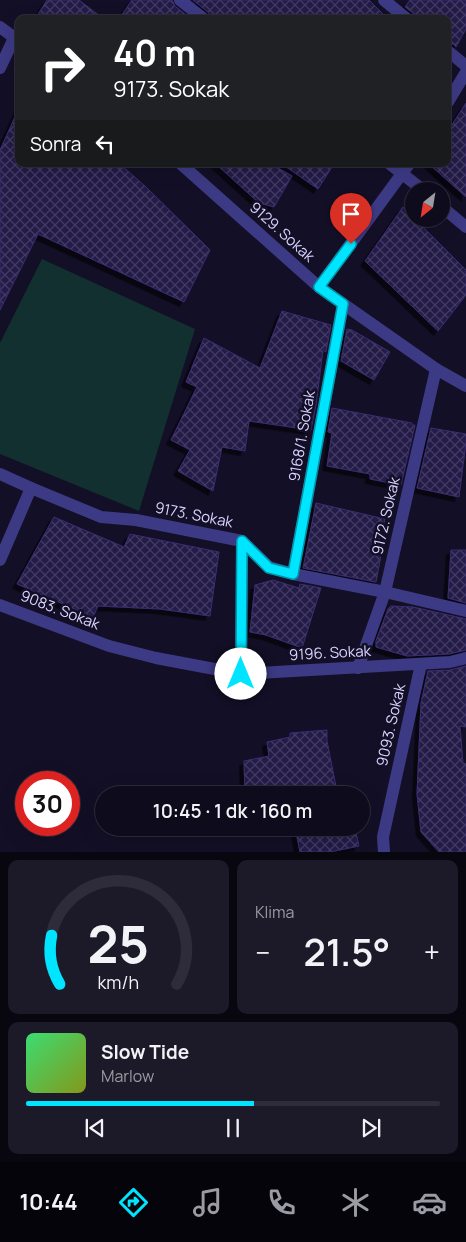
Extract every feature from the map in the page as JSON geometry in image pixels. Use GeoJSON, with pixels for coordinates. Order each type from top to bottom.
{"type":"FeatureCollection","features":[{"type":"Feature","properties":{"kind":"street"},"geometry":{"type":"LineString","coordinates":[[180,0],[199,15]]}},
{"type":"Feature","properties":{"kind":"street"},"geometry":{"type":"LineString","coordinates":[[384,0],[402,15]]}},
{"type":"Feature","properties":{"kind":"street"},"geometry":{"type":"LineString","coordinates":[[0,27],[15,38]]}},
{"type":"Feature","properties":{"kind":"street"},"geometry":{"type":"LineString","coordinates":[[0,68],[15,43]]}},
{"type":"Feature","properties":{"kind":"street"},"geometry":{"type":"LineString","coordinates":[[451,54],[466,66]]}},
{"type":"Feature","properties":{"kind":"street"},"geometry":{"type":"LineString","coordinates":[[451,97],[466,72]]}},
{"type":"Feature","properties":{"kind":"street","name":"9129. Sokak"},"geometry":{"type":"LineString","coordinates":[[183,167],[319,287],[436,369],[466,386]]}},
{"type":"Feature","properties":{"kind":"street"},"geometry":{"type":"LineString","coordinates":[[319,287],[406,169],[417,182]]}},
{"type":"Feature","properties":{"kind":"street"},"geometry":{"type":"LineString","coordinates":[[450,214],[466,228]]}},
{"type":"Feature","properties":{"kind":"street","name":"9168/1. Sokak"},"geometry":{"type":"LineString","coordinates":[[293,574],[343,304]]}},
{"type":"Feature","properties":{"kind":"street","name":"9172. Sokak"},"geometry":{"type":"LineString","coordinates":[[358,668],[385,592],[436,369]]}},
{"type":"Feature","properties":{"kind":"street","name":"9173. Sokak"},"geometry":{"type":"LineString","coordinates":[[0,474],[101,516],[136,520],[242,541],[269,568],[466,611]]}},
{"type":"Feature","properties":{"kind":"street"},"geometry":{"type":"LineString","coordinates":[[0,560],[30,488]]}},
{"type":"Feature","properties":{"kind":"street"},"geometry":{"type":"LineString","coordinates":[[241,674],[242,541]]}},
{"type":"Feature","properties":{"kind":"street","name":"9083. Sokak"},"geometry":{"type":"LineString","coordinates":[[0,605],[109,646]]}},
{"type":"Feature","properties":{"kind":"street","name":"9196. Sokak"},"geometry":{"type":"LineString","coordinates":[[109,646],[156,658],[241,674],[450,662],[466,658]]}},
{"type":"Feature","properties":{"kind":"street","name":"9093. Sokak"},"geometry":{"type":"LineString","coordinates":[[384,852],[383,837],[421,664]]}},
{"type":"Feature","properties":{"kind":"green space"},"geometry":{"type":"Polygon","coordinates":[[[42,259],[195,329],[139,511],[0,454],[0,343],[42,259]]]}},
{"type":"Feature","properties":{"kind":"building"},"geometry":{"type":"Polygon","coordinates":[[[47,0],[79,0],[99,15],[38,15],[47,0]]]}},
{"type":"Feature","properties":{"kind":"building"},"geometry":{"type":"Polygon","coordinates":[[[132,0],[172,0],[175,6],[186,15],[122,15],[132,0]]]}},
{"type":"Feature","properties":{"kind":"building"},"geometry":{"type":"Polygon","coordinates":[[[193,0],[369,0],[384,15],[210,15],[193,0]]]}},
{"type":"Feature","properties":{"kind":"building"},"geometry":{"type":"Polygon","coordinates":[[[410,0],[466,0],[466,29],[456,47],[451,44],[451,15],[414,15],[405,7],[410,0]]]}},
{"type":"Feature","properties":{"kind":"building"},"geometry":{"type":"Polygon","coordinates":[[[466,103],[466,197],[432,167],[451,167],[451,126],[466,103]]]}},
{"type":"Feature","properties":{"kind":"building"},"geometry":{"type":"Polygon","coordinates":[[[15,117],[15,167],[123,167],[210,250],[184,302],[38,234],[0,310],[0,150],[15,117]]]}},
{"type":"Feature","properties":{"kind":"building"},"geometry":{"type":"Polygon","coordinates":[[[219,167],[276,167],[292,176],[274,207],[259,203],[219,167]]]}},
{"type":"Feature","properties":{"kind":"building"},"geometry":{"type":"Polygon","coordinates":[[[286,167],[332,167],[318,189],[286,167]]]}},
{"type":"Feature","properties":{"kind":"building"},"geometry":{"type":"Polygon","coordinates":[[[403,207],[405,209],[405,228],[424,228],[466,270],[466,295],[438,331],[365,261],[403,207]]]}},
{"type":"Feature","properties":{"kind":"building"},"geometry":{"type":"Polygon","coordinates":[[[282,311],[331,325],[326,352],[323,350],[311,430],[249,421],[245,451],[222,447],[213,491],[178,471],[190,450],[171,440],[197,387],[186,382],[204,338],[260,368],[282,311]]]}},
{"type":"Feature","properties":{"kind":"building"},"geometry":{"type":"Polygon","coordinates":[[[347,329],[390,352],[374,380],[341,361],[347,329]]]}},
{"type":"Feature","properties":{"kind":"building"},"geometry":{"type":"Polygon","coordinates":[[[332,408],[415,425],[401,485],[370,479],[370,474],[327,466],[332,433],[328,432],[332,408]]]}},
{"type":"Feature","properties":{"kind":"building"},"geometry":{"type":"Polygon","coordinates":[[[431,428],[466,434],[459,497],[417,488],[431,428]]]}},
{"type":"Feature","properties":{"kind":"building"},"geometry":{"type":"Polygon","coordinates":[[[316,503],[385,519],[378,546],[382,550],[376,582],[303,568],[316,503]]]}},
{"type":"Feature","properties":{"kind":"building"},"geometry":{"type":"Polygon","coordinates":[[[54,517],[124,547],[130,534],[219,552],[210,616],[160,609],[98,606],[93,617],[17,584],[54,517]]]}},
{"type":"Feature","properties":{"kind":"building"},"geometry":{"type":"Polygon","coordinates":[[[451,550],[466,550],[466,603],[448,598],[451,550]]]}},
{"type":"Feature","properties":{"kind":"building"},"geometry":{"type":"Polygon","coordinates":[[[273,580],[299,588],[300,584],[321,588],[302,648],[266,635],[250,632],[255,585],[273,580]]]}},
{"type":"Feature","properties":{"kind":"building"},"geometry":{"type":"Polygon","coordinates":[[[391,606],[413,607],[466,619],[466,650],[449,654],[407,656],[376,647],[376,641],[388,609],[391,606]]]}},
{"type":"Feature","properties":{"kind":"building"},"geometry":{"type":"Polygon","coordinates":[[[466,666],[466,727],[460,726],[463,763],[466,764],[466,852],[439,852],[421,832],[417,794],[421,703],[428,671],[450,670],[466,666]]]}},
{"type":"Feature","properties":{"kind":"building"},"geometry":{"type":"Polygon","coordinates":[[[327,730],[327,741],[336,786],[245,786],[244,761],[269,756],[267,742],[290,737],[290,733],[327,730]]]}},
{"type":"Feature","properties":{"kind":"building"},"geometry":{"type":"Polygon","coordinates":[[[297,836],[357,836],[359,846],[330,852],[300,852],[297,836]]]}},
{"type":"Feature","properties":{"kind":"route"},"geometry":{"type":"LineString","coordinates":[[241,674],[242,541],[269,568],[293,574],[343,304],[319,287],[351,244]]}}]}
